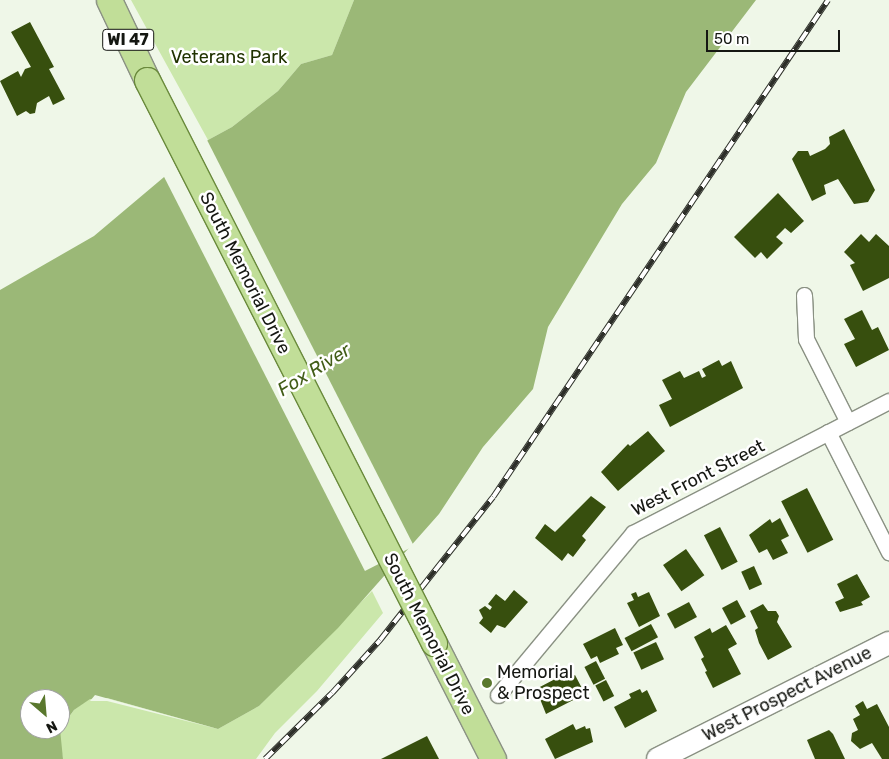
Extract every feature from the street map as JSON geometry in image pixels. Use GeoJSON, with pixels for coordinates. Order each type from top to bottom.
{"type":"FeatureCollection","features":[{"type":"Feature","properties":{"kind":"main road","name":"South Memorial Drive"},"geometry":{"type":"LineString","coordinates":[[109,0],[147,80],[493,759]]}},
{"type":"Feature","properties":{"kind":"main road","name":"West Prospect Avenue"},"geometry":{"type":"LineString","coordinates":[[658,759],[889,643]]}},
{"type":"Feature","properties":{"kind":"street"},"geometry":{"type":"LineString","coordinates":[[804,295],[806,339],[848,422]]}},
{"type":"Feature","properties":{"kind":"street","name":"West Front Street"},"geometry":{"type":"LineString","coordinates":[[498,695],[632,533],[889,401]]}},
{"type":"Feature","properties":{"kind":"street"},"geometry":{"type":"LineString","coordinates":[[828,432],[889,552]]}},
{"type":"Feature","properties":{"kind":"green space","name":"Veterans Park"},"geometry":{"type":"Polygon","coordinates":[[[131,0],[354,0],[332,55],[301,64],[278,91],[232,127],[208,140],[131,0]]]}},
{"type":"Feature","properties":{"kind":"green space"},"geometry":{"type":"Polygon","coordinates":[[[372,591],[383,613],[317,691],[275,733],[256,759],[63,759],[59,739],[70,739],[70,716],[74,710],[90,698],[107,698],[218,729],[259,706],[372,591]]]}},
{"type":"Feature","properties":{"kind":"water","name":"Fox River"},"geometry":{"type":"Polygon","coordinates":[[[354,0],[756,0],[686,92],[656,163],[622,204],[548,327],[533,389],[483,447],[439,514],[338,628],[259,706],[218,729],[107,698],[90,699],[74,710],[70,715],[70,689],[20,689],[20,739],[61,739],[63,759],[0,759],[0,290],[94,236],[208,140],[232,127],[278,91],[301,64],[332,55],[354,0]]]}},
{"type":"Feature","properties":{"kind":"pier"},"geometry":{"type":"Polygon","coordinates":[[[206,138],[414,546],[365,571],[157,163],[206,138]]]}},
{"type":"Feature","properties":{"kind":"pier"},"geometry":{"type":"Polygon","coordinates":[[[95,695],[218,729],[107,701],[90,701],[95,695]]]}},
{"type":"Feature","properties":{"kind":"building"},"geometry":{"type":"Polygon","coordinates":[[[30,22],[54,67],[49,69],[65,99],[53,105],[49,96],[37,103],[35,113],[30,114],[26,111],[17,116],[0,81],[18,71],[21,77],[25,69],[31,67],[11,32],[30,22]]]}},
{"type":"Feature","properties":{"kind":"building"},"geometry":{"type":"Polygon","coordinates":[[[844,129],[875,190],[868,202],[854,204],[838,179],[824,185],[826,194],[812,201],[792,159],[798,151],[808,151],[810,156],[825,149],[830,144],[829,137],[844,129]]]}},
{"type":"Feature","properties":{"kind":"building"},"geometry":{"type":"Polygon","coordinates":[[[778,193],[804,221],[791,233],[785,228],[776,237],[783,243],[767,259],[761,252],[755,258],[734,237],[778,193]]]}},
{"type":"Feature","properties":{"kind":"building"},"geometry":{"type":"Polygon","coordinates":[[[861,234],[869,242],[876,234],[889,246],[889,278],[863,291],[850,265],[855,263],[844,252],[861,234]]]}},
{"type":"Feature","properties":{"kind":"building"},"geometry":{"type":"Polygon","coordinates":[[[862,310],[872,330],[878,327],[889,350],[856,367],[844,344],[855,339],[844,319],[862,310]]]}},
{"type":"Feature","properties":{"kind":"building"},"geometry":{"type":"Polygon","coordinates":[[[719,360],[722,366],[731,361],[743,388],[670,427],[659,405],[672,399],[662,380],[680,371],[684,378],[699,371],[702,378],[706,376],[702,369],[719,360]]]}},
{"type":"Feature","properties":{"kind":"building"},"geometry":{"type":"Polygon","coordinates":[[[648,431],[665,451],[618,491],[601,472],[628,444],[630,446],[648,431]]]}},
{"type":"Feature","properties":{"kind":"building"},"geometry":{"type":"Polygon","coordinates":[[[807,488],[833,540],[807,553],[781,501],[807,488]]]}},
{"type":"Feature","properties":{"kind":"building"},"geometry":{"type":"Polygon","coordinates":[[[591,496],[606,507],[582,536],[586,540],[573,557],[568,553],[562,561],[535,538],[545,524],[555,532],[591,496]]]}},
{"type":"Feature","properties":{"kind":"building"},"geometry":{"type":"Polygon","coordinates":[[[780,518],[789,536],[781,540],[788,553],[773,560],[767,549],[759,553],[749,535],[770,519],[772,523],[780,518]]]}},
{"type":"Feature","properties":{"kind":"building"},"geometry":{"type":"Polygon","coordinates":[[[720,527],[738,562],[722,570],[704,535],[720,527]]]}},
{"type":"Feature","properties":{"kind":"building"},"geometry":{"type":"Polygon","coordinates":[[[686,549],[704,575],[681,591],[663,565],[686,549]]]}},
{"type":"Feature","properties":{"kind":"building"},"geometry":{"type":"Polygon","coordinates":[[[754,566],[762,584],[749,590],[741,572],[754,566]]]}},
{"type":"Feature","properties":{"kind":"building"},"geometry":{"type":"Polygon","coordinates":[[[857,574],[870,597],[861,602],[863,605],[840,612],[835,602],[844,598],[837,584],[857,574]]]}},
{"type":"Feature","properties":{"kind":"building"},"geometry":{"type":"Polygon","coordinates":[[[514,590],[528,602],[505,628],[497,625],[491,633],[479,623],[483,618],[479,610],[485,606],[490,610],[492,607],[488,604],[496,594],[505,601],[514,590]]]}},
{"type":"Feature","properties":{"kind":"building"},"geometry":{"type":"Polygon","coordinates":[[[636,592],[638,597],[649,592],[660,616],[639,627],[627,603],[634,600],[631,594],[636,592]]]}},
{"type":"Feature","properties":{"kind":"building"},"geometry":{"type":"Polygon","coordinates":[[[737,600],[746,617],[731,625],[722,608],[737,600]]]}},
{"type":"Feature","properties":{"kind":"building"},"geometry":{"type":"Polygon","coordinates":[[[689,602],[697,617],[675,629],[667,614],[689,602]]]}},
{"type":"Feature","properties":{"kind":"building"},"geometry":{"type":"Polygon","coordinates":[[[763,604],[768,611],[776,611],[779,616],[777,622],[792,647],[768,660],[759,643],[755,630],[758,628],[750,611],[763,604]]]}},
{"type":"Feature","properties":{"kind":"building"},"geometry":{"type":"Polygon","coordinates":[[[651,624],[658,637],[632,651],[625,638],[651,624]]]}},
{"type":"Feature","properties":{"kind":"building"},"geometry":{"type":"Polygon","coordinates":[[[726,625],[737,644],[728,649],[741,674],[713,688],[701,659],[704,657],[694,637],[710,628],[712,633],[726,625]]]}},
{"type":"Feature","properties":{"kind":"building"},"geometry":{"type":"Polygon","coordinates":[[[615,628],[623,645],[616,648],[619,654],[600,663],[597,656],[591,659],[583,644],[615,628]]]}},
{"type":"Feature","properties":{"kind":"building"},"geometry":{"type":"Polygon","coordinates":[[[656,642],[664,659],[641,670],[633,653],[656,642]]]}},
{"type":"Feature","properties":{"kind":"building"},"geometry":{"type":"Polygon","coordinates":[[[596,661],[605,679],[593,685],[584,667],[596,661]]]}},
{"type":"Feature","properties":{"kind":"building"},"geometry":{"type":"Polygon","coordinates":[[[575,675],[585,694],[546,714],[536,689],[559,677],[564,681],[575,675]]]}},
{"type":"Feature","properties":{"kind":"building"},"geometry":{"type":"Polygon","coordinates":[[[606,680],[614,696],[603,701],[595,685],[606,680]]]}},
{"type":"Feature","properties":{"kind":"building"},"geometry":{"type":"Polygon","coordinates":[[[640,689],[642,693],[647,690],[657,711],[625,728],[614,707],[631,698],[629,694],[640,689]]]}},
{"type":"Feature","properties":{"kind":"building"},"geometry":{"type":"Polygon","coordinates":[[[863,701],[867,709],[877,704],[889,727],[889,759],[882,759],[872,743],[860,749],[851,741],[852,733],[858,730],[853,719],[860,715],[855,706],[863,701]]]}},
{"type":"Feature","properties":{"kind":"building"},"geometry":{"type":"Polygon","coordinates":[[[573,724],[576,730],[585,726],[586,729],[590,728],[593,742],[555,759],[545,739],[573,724]]]}},
{"type":"Feature","properties":{"kind":"building"},"geometry":{"type":"Polygon","coordinates":[[[829,730],[833,734],[845,759],[815,759],[807,740],[829,730]]]}},
{"type":"Feature","properties":{"kind":"building"},"geometry":{"type":"Polygon","coordinates":[[[427,736],[439,759],[381,759],[427,736]]]}},
{"type":"Feature","properties":{"kind":"railway"},"geometry":{"type":"LineString","coordinates":[[265,759],[332,693],[380,640],[493,497],[828,0]]}},
{"type":"Feature","properties":{"kind":"place","name":"Memorial & Prospect"},"geometry":{"type":"Point","coordinates":[487,683]}}]}
